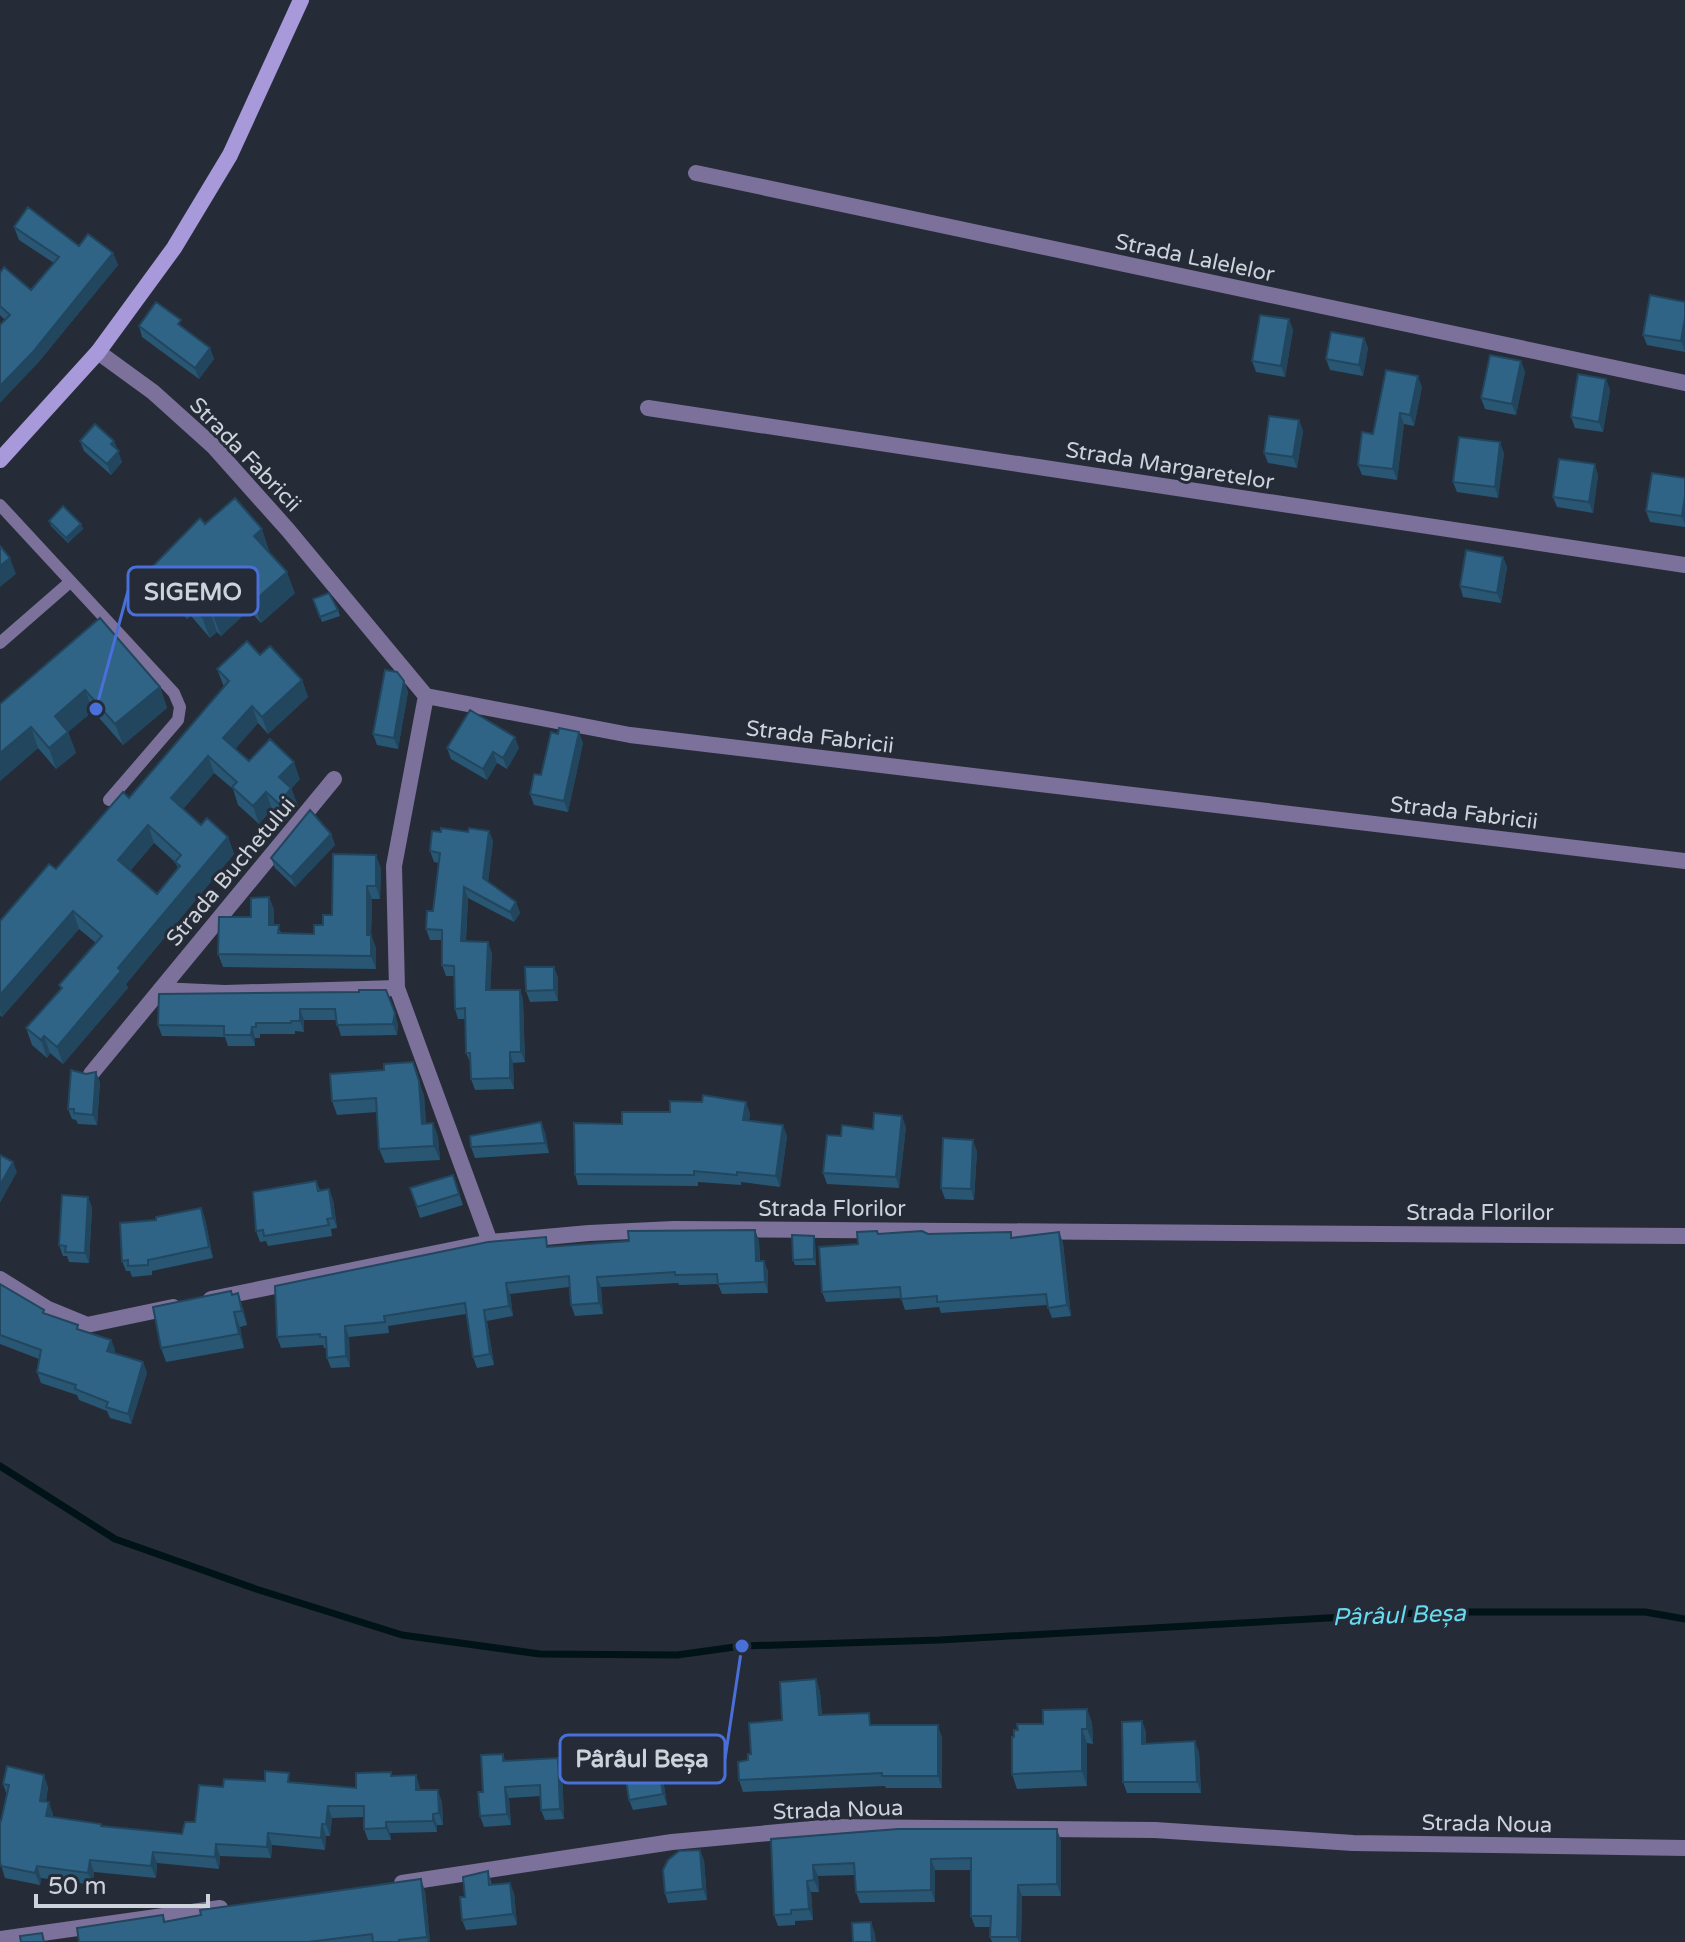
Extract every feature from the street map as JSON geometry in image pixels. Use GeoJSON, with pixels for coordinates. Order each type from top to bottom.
{"type":"FeatureCollection","features":[{"type":"Feature","properties":{"kind":"main road"},"geometry":{"type":"LineString","coordinates":[[0,460],[98,352],[174,248],[230,155],[301,0]]}},
{"type":"Feature","properties":{"kind":"street","name":"Strada Lalelelor"},"geometry":{"type":"LineString","coordinates":[[696,173],[1685,383]]}},
{"type":"Feature","properties":{"kind":"street","name":"Strada Fabricii"},"geometry":{"type":"LineString","coordinates":[[98,352],[153,392],[213,446],[288,530],[426,696],[630,735],[1685,861]]}},
{"type":"Feature","properties":{"kind":"street","name":"Strada Margaretelor"},"geometry":{"type":"LineString","coordinates":[[648,408],[1685,565]]}},
{"type":"Feature","properties":{"kind":"street"},"geometry":{"type":"LineString","coordinates":[[426,696],[394,866],[397,988],[490,1242]]}},
{"type":"Feature","properties":{"kind":"street","name":"Strada Buchetului"},"geometry":{"type":"LineString","coordinates":[[91,1074],[334,779]]}},
{"type":"Feature","properties":{"kind":"street"},"geometry":{"type":"LineString","coordinates":[[160,990],[225,993],[397,988]]}},
{"type":"Feature","properties":{"kind":"street","name":"Strada Florilor"},"geometry":{"type":"LineString","coordinates":[[0,1279],[48,1309],[87,1325],[490,1242],[589,1233],[674,1229],[1685,1236]]}},
{"type":"Feature","properties":{"kind":"street","name":"Strada Noua"},"geometry":{"type":"LineString","coordinates":[[391,1884],[672,1842],[833,1827],[1155,1830],[1353,1843],[1685,1848]]}},
{"type":"Feature","properties":{"kind":"street"},"geometry":{"type":"LineString","coordinates":[[0,1939],[238,1905]]}},
{"type":"Feature","properties":{"kind":"lane"},"geometry":{"type":"LineString","coordinates":[[0,505],[174,693],[180,707],[178,720],[109,800]]}},
{"type":"Feature","properties":{"kind":"lane"},"geometry":{"type":"LineString","coordinates":[[0,643],[70,582]]}},
{"type":"Feature","properties":{"kind":"building"},"geometry":{"type":"Polygon","coordinates":[[[28,207],[79,246],[88,234],[113,253],[33,352],[0,386],[0,325],[10,315],[0,306],[0,273],[4,267],[31,290],[59,257],[14,227],[28,207]]]}},
{"type":"Feature","properties":{"kind":"building"},"geometry":{"type":"Polygon","coordinates":[[[1650,295],[1685,302],[1681,341],[1643,335],[1650,295]]]}},
{"type":"Feature","properties":{"kind":"building"},"geometry":{"type":"Polygon","coordinates":[[[156,302],[181,320],[178,324],[210,348],[195,368],[139,326],[156,302]]]}},
{"type":"Feature","properties":{"kind":"building"},"geometry":{"type":"Polygon","coordinates":[[[1260,315],[1289,319],[1281,366],[1252,361],[1260,315]]]}},
{"type":"Feature","properties":{"kind":"building"},"geometry":{"type":"Polygon","coordinates":[[[1331,332],[1364,338],[1359,365],[1326,359],[1331,332]]]}},
{"type":"Feature","properties":{"kind":"building"},"geometry":{"type":"Polygon","coordinates":[[[1490,355],[1521,361],[1512,404],[1481,398],[1490,355]]]}},
{"type":"Feature","properties":{"kind":"building"},"geometry":{"type":"Polygon","coordinates":[[[1386,370],[1418,376],[1410,415],[1400,413],[1393,469],[1358,465],[1362,432],[1373,434],[1386,370]]]}},
{"type":"Feature","properties":{"kind":"building"},"geometry":{"type":"Polygon","coordinates":[[[1578,374],[1606,379],[1599,422],[1571,417],[1578,374]]]}},
{"type":"Feature","properties":{"kind":"building"},"geometry":{"type":"Polygon","coordinates":[[[1269,416],[1299,420],[1293,457],[1264,453],[1269,416]]]}},
{"type":"Feature","properties":{"kind":"building"},"geometry":{"type":"Polygon","coordinates":[[[95,424],[114,441],[111,444],[119,451],[107,464],[80,441],[95,424]]]}},
{"type":"Feature","properties":{"kind":"building"},"geometry":{"type":"Polygon","coordinates":[[[1459,437],[1500,442],[1495,487],[1453,482],[1459,437]]]}},
{"type":"Feature","properties":{"kind":"building"},"geometry":{"type":"Polygon","coordinates":[[[1559,459],[1595,464],[1589,502],[1553,497],[1559,459]]]}},
{"type":"Feature","properties":{"kind":"building"},"geometry":{"type":"Polygon","coordinates":[[[1652,473],[1685,478],[1682,516],[1646,511],[1652,473]]]}},
{"type":"Feature","properties":{"kind":"building"},"geometry":{"type":"Polygon","coordinates":[[[235,498],[262,529],[254,536],[287,572],[253,602],[242,589],[213,615],[210,611],[202,617],[152,567],[200,518],[205,524],[235,498]]]}},
{"type":"Feature","properties":{"kind":"building"},"geometry":{"type":"Polygon","coordinates":[[[63,506],[81,524],[66,538],[49,521],[63,506]]]}},
{"type":"Feature","properties":{"kind":"building"},"geometry":{"type":"Polygon","coordinates":[[[0,546],[10,558],[0,566],[0,546]]]}},
{"type":"Feature","properties":{"kind":"building"},"geometry":{"type":"Polygon","coordinates":[[[1466,550],[1503,557],[1497,593],[1460,586],[1466,550]]]}},
{"type":"Feature","properties":{"kind":"building"},"geometry":{"type":"Polygon","coordinates":[[[329,593],[338,610],[320,617],[313,599],[329,593]]]}},
{"type":"Feature","properties":{"kind":"building"},"geometry":{"type":"Polygon","coordinates":[[[100,618],[160,687],[115,724],[85,690],[55,716],[68,732],[49,748],[31,727],[0,753],[0,704],[100,618]]]}},
{"type":"Feature","properties":{"kind":"building"},"geometry":{"type":"Polygon","coordinates":[[[247,641],[260,655],[270,646],[302,680],[262,717],[252,706],[223,738],[249,761],[270,739],[294,762],[279,777],[291,788],[279,804],[266,792],[253,806],[232,787],[237,782],[208,756],[171,798],[201,825],[207,818],[228,837],[118,968],[121,971],[57,1047],[44,1036],[41,1040],[26,1028],[102,936],[73,911],[0,995],[0,921],[49,864],[56,869],[123,792],[129,798],[229,681],[217,669],[247,641]],[[148,825],[118,860],[157,894],[180,866],[175,862],[181,855],[148,825]]]}},
{"type":"Feature","properties":{"kind":"building"},"geometry":{"type":"Polygon","coordinates":[[[385,670],[397,672],[404,681],[394,738],[373,734],[385,670]]]}},
{"type":"Feature","properties":{"kind":"building"},"geometry":{"type":"Polygon","coordinates":[[[470,710],[515,737],[503,758],[493,752],[483,769],[447,748],[470,710]]]}},
{"type":"Feature","properties":{"kind":"building"},"geometry":{"type":"Polygon","coordinates":[[[559,728],[579,732],[564,801],[530,794],[534,774],[541,775],[551,732],[558,734],[559,728]]]}},
{"type":"Feature","properties":{"kind":"building"},"geometry":{"type":"Polygon","coordinates":[[[310,810],[331,834],[291,877],[271,858],[310,810]]]}},
{"type":"Feature","properties":{"kind":"building"},"geometry":{"type":"Polygon","coordinates":[[[441,828],[489,831],[483,878],[516,902],[510,912],[464,887],[461,941],[488,942],[486,990],[520,990],[521,1052],[510,1052],[510,1078],[471,1079],[470,1053],[466,1053],[465,1008],[455,1009],[454,966],[442,965],[442,930],[426,929],[427,911],[433,911],[440,853],[430,851],[432,831],[441,832],[441,828]]]}},
{"type":"Feature","properties":{"kind":"building"},"geometry":{"type":"Polygon","coordinates":[[[333,854],[376,855],[376,886],[367,886],[367,935],[371,935],[371,956],[218,954],[219,917],[251,917],[251,898],[269,897],[269,925],[279,925],[278,933],[314,934],[314,925],[323,925],[323,915],[332,915],[333,854]]]}},
{"type":"Feature","properties":{"kind":"building"},"geometry":{"type":"Polygon","coordinates":[[[525,967],[554,967],[554,990],[526,991],[525,967]]]}},
{"type":"Feature","properties":{"kind":"building"},"geometry":{"type":"Polygon","coordinates":[[[386,990],[395,1013],[393,1024],[337,1025],[335,1009],[300,1009],[300,1021],[256,1023],[251,1035],[224,1035],[224,1026],[158,1025],[159,994],[386,990]]]}},
{"type":"Feature","properties":{"kind":"building"},"geometry":{"type":"Polygon","coordinates":[[[413,1062],[419,1081],[422,1124],[433,1123],[434,1146],[379,1149],[376,1098],[332,1101],[330,1074],[384,1070],[384,1064],[413,1062]]]}},
{"type":"Feature","properties":{"kind":"building"},"geometry":{"type":"Polygon","coordinates":[[[71,1070],[86,1074],[96,1072],[93,1115],[74,1113],[74,1109],[68,1109],[71,1070]]]}},
{"type":"Feature","properties":{"kind":"building"},"geometry":{"type":"Polygon","coordinates":[[[703,1095],[746,1102],[743,1120],[783,1125],[776,1176],[694,1171],[694,1175],[575,1174],[574,1123],[622,1124],[622,1112],[670,1112],[670,1101],[702,1102],[703,1095]]]}},
{"type":"Feature","properties":{"kind":"building"},"geometry":{"type":"Polygon","coordinates":[[[874,1113],[902,1116],[896,1177],[823,1173],[827,1135],[841,1136],[842,1125],[873,1129],[874,1113]]]}},
{"type":"Feature","properties":{"kind":"building"},"geometry":{"type":"Polygon","coordinates":[[[541,1122],[545,1143],[471,1147],[470,1136],[541,1122]]]}},
{"type":"Feature","properties":{"kind":"building"},"geometry":{"type":"Polygon","coordinates":[[[943,1138],[973,1140],[971,1189],[941,1188],[943,1138]]]}},
{"type":"Feature","properties":{"kind":"building"},"geometry":{"type":"Polygon","coordinates":[[[0,1155],[13,1162],[0,1185],[0,1155]]]}},
{"type":"Feature","properties":{"kind":"building"},"geometry":{"type":"Polygon","coordinates":[[[453,1175],[459,1194],[417,1207],[410,1188],[453,1175]]]}},
{"type":"Feature","properties":{"kind":"building"},"geometry":{"type":"Polygon","coordinates":[[[316,1181],[318,1191],[329,1189],[333,1218],[327,1219],[329,1225],[264,1236],[263,1230],[256,1231],[253,1192],[316,1181]]]}},
{"type":"Feature","properties":{"kind":"building"},"geometry":{"type":"Polygon","coordinates":[[[62,1195],[88,1197],[85,1253],[65,1252],[66,1246],[59,1245],[62,1195]]]}},
{"type":"Feature","properties":{"kind":"building"},"geometry":{"type":"Polygon","coordinates":[[[201,1208],[209,1247],[148,1260],[148,1265],[128,1266],[128,1260],[122,1261],[120,1223],[156,1220],[156,1217],[201,1208]]]}},
{"type":"Feature","properties":{"kind":"building"},"geometry":{"type":"Polygon","coordinates":[[[755,1230],[756,1261],[764,1261],[765,1282],[718,1284],[717,1274],[675,1275],[675,1272],[597,1277],[599,1303],[571,1305],[569,1276],[506,1283],[509,1306],[484,1310],[490,1354],[473,1357],[465,1303],[384,1316],[385,1322],[345,1326],[346,1356],[327,1358],[326,1337],[320,1337],[320,1334],[277,1337],[275,1286],[488,1242],[546,1237],[547,1247],[629,1241],[628,1231],[755,1230]]]}},
{"type":"Feature","properties":{"kind":"building"},"geometry":{"type":"Polygon","coordinates":[[[877,1231],[878,1234],[1011,1232],[1011,1238],[1059,1232],[1067,1305],[1048,1308],[1046,1294],[937,1302],[937,1296],[901,1299],[900,1287],[822,1292],[819,1247],[858,1244],[857,1232],[877,1231]]]}},
{"type":"Feature","properties":{"kind":"building"},"geometry":{"type":"Polygon","coordinates":[[[792,1235],[814,1236],[814,1259],[793,1260],[792,1235]]]}},
{"type":"Feature","properties":{"kind":"building"},"geometry":{"type":"Polygon","coordinates":[[[0,1284],[44,1310],[43,1313],[111,1340],[107,1351],[143,1362],[128,1414],[106,1407],[108,1402],[75,1389],[76,1385],[37,1372],[41,1350],[0,1335],[0,1284]]]}},
{"type":"Feature","properties":{"kind":"building"},"geometry":{"type":"Polygon","coordinates":[[[231,1291],[232,1295],[238,1293],[242,1311],[234,1312],[239,1334],[161,1348],[153,1307],[231,1291]]]}},
{"type":"Feature","properties":{"kind":"building"},"geometry":{"type":"Polygon","coordinates":[[[816,1679],[819,1715],[869,1713],[870,1725],[938,1725],[938,1776],[882,1776],[882,1773],[739,1780],[738,1762],[748,1760],[748,1754],[751,1754],[749,1723],[782,1720],[780,1682],[816,1679]]]}},
{"type":"Feature","properties":{"kind":"building"},"geometry":{"type":"Polygon","coordinates":[[[1087,1709],[1087,1729],[1082,1729],[1082,1771],[1012,1774],[1012,1737],[1014,1730],[1018,1730],[1017,1724],[1043,1724],[1043,1710],[1087,1709]]]}},
{"type":"Feature","properties":{"kind":"building"},"geometry":{"type":"Polygon","coordinates":[[[1142,1721],[1142,1744],[1195,1741],[1197,1782],[1123,1782],[1122,1722],[1142,1721]]]}},
{"type":"Feature","properties":{"kind":"building"},"geometry":{"type":"Polygon","coordinates":[[[503,1754],[503,1761],[558,1758],[560,1809],[541,1810],[540,1785],[505,1787],[507,1814],[480,1816],[478,1792],[483,1792],[481,1755],[503,1754]]]}},
{"type":"Feature","properties":{"kind":"building"},"geometry":{"type":"Polygon","coordinates":[[[650,1762],[650,1769],[659,1768],[663,1794],[629,1800],[625,1774],[632,1773],[631,1764],[650,1762]]]}},
{"type":"Feature","properties":{"kind":"building"},"geometry":{"type":"Polygon","coordinates":[[[7,1766],[44,1775],[40,1801],[49,1802],[46,1816],[101,1826],[182,1834],[185,1822],[195,1822],[199,1785],[223,1787],[224,1779],[265,1781],[265,1771],[289,1773],[288,1782],[356,1788],[356,1773],[416,1775],[416,1790],[438,1790],[439,1813],[433,1814],[433,1821],[386,1822],[386,1828],[364,1829],[364,1806],[328,1806],[321,1838],[268,1833],[267,1847],[216,1844],[215,1857],[153,1852],[151,1866],[90,1860],[88,1873],[37,1866],[35,1873],[1,1866],[0,1821],[9,1785],[3,1784],[7,1766]]]}},
{"type":"Feature","properties":{"kind":"building"},"geometry":{"type":"Polygon","coordinates":[[[898,1829],[1057,1829],[1057,1884],[1018,1885],[1017,1937],[990,1937],[991,1916],[971,1916],[971,1858],[931,1859],[931,1890],[856,1892],[854,1863],[813,1865],[814,1880],[807,1881],[809,1909],[774,1915],[771,1839],[898,1829]]]}},
{"type":"Feature","properties":{"kind":"building"},"geometry":{"type":"Polygon","coordinates":[[[700,1850],[703,1889],[665,1893],[663,1870],[668,1860],[679,1851],[700,1850]]]}},
{"type":"Feature","properties":{"kind":"building"},"geometry":{"type":"Polygon","coordinates":[[[488,1871],[489,1885],[510,1883],[513,1914],[462,1920],[460,1897],[465,1897],[463,1877],[488,1871]]]}},
{"type":"Feature","properties":{"kind":"building"},"geometry":{"type":"Polygon","coordinates":[[[421,1879],[427,1937],[399,1942],[373,1942],[372,1934],[308,1942],[79,1942],[77,1928],[163,1915],[164,1922],[201,1915],[200,1910],[421,1879]]]}},
{"type":"Feature","properties":{"kind":"building"},"geometry":{"type":"Polygon","coordinates":[[[871,1922],[872,1942],[853,1942],[852,1923],[871,1922]]]}},
{"type":"Feature","properties":{"kind":"building"},"geometry":{"type":"Polygon","coordinates":[[[42,1933],[44,1942],[21,1942],[20,1936],[42,1933]]]}},
{"type":"Feature","properties":{"kind":"waterway","name":"Pârâul Beșa"},"geometry":{"type":"LineString","coordinates":[[0,1466],[115,1539],[256,1589],[402,1635],[540,1654],[677,1655],[742,1646],[940,1640],[1435,1612],[1645,1612],[1685,1619]]}},
{"type":"Feature","properties":{"kind":"place","name":"SIGEMO"},"geometry":{"type":"Point","coordinates":[96,709]}},
{"type":"Feature","properties":{"kind":"place","name":"Pârâul Beșa"},"geometry":{"type":"Point","coordinates":[742,1646]}}]}
